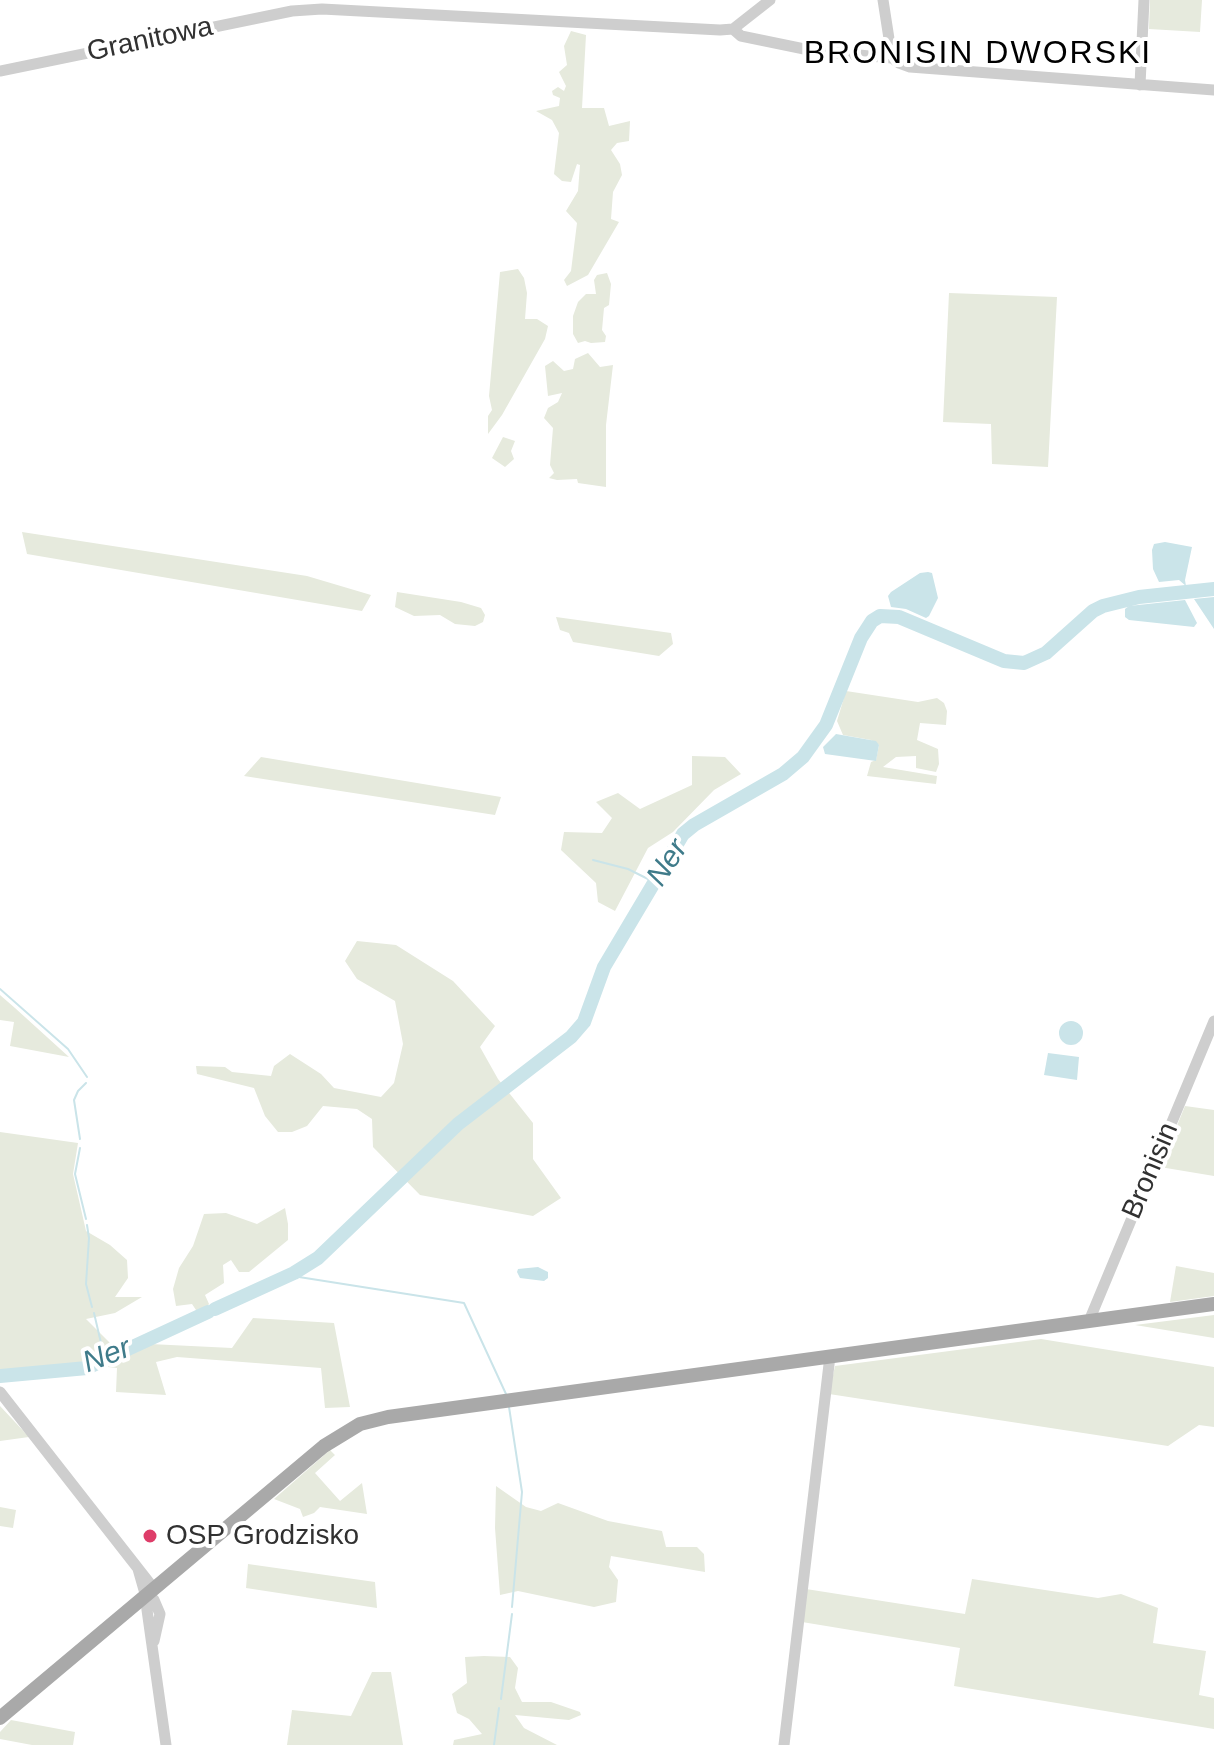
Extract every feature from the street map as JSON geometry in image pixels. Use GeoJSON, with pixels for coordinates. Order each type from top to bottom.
{"type":"FeatureCollection","features":[{"type":"Feature","properties":{"kind":"main road"},"geometry":{"type":"LineString","coordinates":[[0,1718],[324,1446],[360,1424],[388,1417],[1214,1304]]}},
{"type":"Feature","properties":{"kind":"street"},"geometry":{"type":"LineString","coordinates":[[733,29],[770,0]]}},
{"type":"Feature","properties":{"kind":"street"},"geometry":{"type":"LineString","coordinates":[[883,0],[892,58]]}},
{"type":"Feature","properties":{"kind":"street"},"geometry":{"type":"LineString","coordinates":[[1140,85],[1144,0]]}},
{"type":"Feature","properties":{"kind":"street","name":"Granitowa"},"geometry":{"type":"LineString","coordinates":[[0,71],[292,11],[322,9],[733,29],[741,36],[814,51],[892,58],[910,67],[1214,90]]}},
{"type":"Feature","properties":{"kind":"street","name":"Bronisin"},"geometry":{"type":"LineString","coordinates":[[1089,1321],[1214,1021]]}},
{"type":"Feature","properties":{"kind":"street"},"geometry":{"type":"LineString","coordinates":[[784,1745],[830,1356]]}},
{"type":"Feature","properties":{"kind":"street"},"geometry":{"type":"LineString","coordinates":[[0,1392],[151,1585],[149,1595],[160,1614],[153,1645],[166,1745]]}},
{"type":"Feature","properties":{"kind":"shaded area"},"geometry":{"type":"Polygon","coordinates":[[[1150,0],[1202,0],[1200,32],[1149,29],[1150,0]]]}},
{"type":"Feature","properties":{"kind":"shaded area"},"geometry":{"type":"Polygon","coordinates":[[[571,31],[586,35],[582,108],[604,108],[609,126],[630,121],[629,141],[617,143],[611,150],[620,164],[622,175],[613,192],[611,219],[619,222],[588,275],[567,286],[564,280],[571,271],[577,223],[566,211],[578,191],[580,165],[577,164],[571,182],[562,181],[554,174],[559,133],[552,120],[536,111],[559,106],[560,98],[552,91],[558,87],[564,91],[566,86],[559,72],[567,65],[564,46],[571,31]]]}},
{"type":"Feature","properties":{"kind":"shaded area"},"geometry":{"type":"Polygon","coordinates":[[[518,269],[524,278],[527,293],[525,319],[537,319],[548,326],[545,339],[488,434],[500,272],[518,269]]]}},
{"type":"Feature","properties":{"kind":"shaded area"},"geometry":{"type":"Polygon","coordinates":[[[607,273],[611,284],[609,305],[604,308],[602,330],[606,336],[605,342],[578,343],[573,334],[573,316],[578,302],[586,294],[596,294],[594,280],[597,275],[607,273]]]}},
{"type":"Feature","properties":{"kind":"shaded area"},"geometry":{"type":"Polygon","coordinates":[[[949,293],[1057,297],[1048,467],[992,464],[991,424],[943,422],[949,293]]]}},
{"type":"Feature","properties":{"kind":"shaded area"},"geometry":{"type":"Polygon","coordinates":[[[588,353],[600,367],[613,365],[606,425],[606,487],[578,483],[577,479],[549,478],[554,473],[550,465],[553,428],[544,418],[548,408],[558,402],[562,393],[548,396],[545,366],[553,361],[564,371],[573,369],[575,359],[588,353]]]}},
{"type":"Feature","properties":{"kind":"shaded area"},"geometry":{"type":"Polygon","coordinates":[[[503,437],[515,441],[511,451],[514,459],[505,467],[492,458],[503,437]]]}},
{"type":"Feature","properties":{"kind":"shaded area"},"geometry":{"type":"Polygon","coordinates":[[[22,532],[307,576],[371,595],[362,611],[27,554],[22,532]]]}},
{"type":"Feature","properties":{"kind":"shaded area"},"geometry":{"type":"Polygon","coordinates":[[[397,592],[481,608],[485,615],[483,622],[475,626],[455,624],[440,615],[414,616],[395,607],[397,592]]]}},
{"type":"Feature","properties":{"kind":"shaded area"},"geometry":{"type":"Polygon","coordinates":[[[556,617],[671,633],[673,644],[659,656],[573,642],[569,633],[560,630],[556,617]]]}},
{"type":"Feature","properties":{"kind":"shaded area"},"geometry":{"type":"Polygon","coordinates":[[[846,691],[918,702],[937,698],[944,703],[946,725],[920,723],[917,740],[938,749],[936,772],[916,768],[916,756],[896,757],[883,767],[937,776],[936,784],[867,776],[871,762],[876,760],[879,745],[871,740],[843,735],[837,721],[846,691]]]}},
{"type":"Feature","properties":{"kind":"shaded area"},"geometry":{"type":"Polygon","coordinates":[[[692,756],[725,757],[741,774],[714,790],[673,832],[648,848],[615,911],[598,902],[596,883],[561,850],[564,832],[602,833],[612,818],[596,802],[618,793],[640,809],[692,785],[692,756]]]}},
{"type":"Feature","properties":{"kind":"shaded area"},"geometry":{"type":"Polygon","coordinates":[[[261,757],[501,797],[495,815],[244,776],[261,757]]]}},
{"type":"Feature","properties":{"kind":"shaded area"},"geometry":{"type":"Polygon","coordinates":[[[357,941],[396,945],[453,981],[495,1026],[480,1047],[498,1079],[533,1123],[533,1159],[561,1198],[533,1216],[420,1195],[373,1147],[372,1119],[357,1109],[323,1106],[307,1126],[292,1132],[278,1132],[265,1116],[254,1088],[197,1074],[196,1066],[225,1067],[232,1072],[271,1076],[274,1066],[290,1054],[321,1074],[334,1088],[381,1097],[394,1083],[403,1044],[395,1001],[357,979],[345,961],[357,941]]]}},
{"type":"Feature","properties":{"kind":"shaded area"},"geometry":{"type":"Polygon","coordinates":[[[0,995],[69,1057],[10,1046],[14,1022],[0,1020],[0,995]]]}},
{"type":"Feature","properties":{"kind":"shaded area"},"geometry":{"type":"Polygon","coordinates":[[[1185,1106],[1214,1110],[1214,1176],[1160,1167],[1185,1106]]]}},
{"type":"Feature","properties":{"kind":"shaded area"},"geometry":{"type":"Polygon","coordinates":[[[0,1132],[78,1143],[73,1174],[86,1231],[110,1245],[127,1260],[128,1278],[115,1297],[142,1297],[115,1313],[86,1319],[112,1345],[74,1366],[0,1373],[0,1132]]]}},
{"type":"Feature","properties":{"kind":"shaded area"},"geometry":{"type":"Polygon","coordinates":[[[285,1208],[288,1240],[249,1272],[239,1272],[231,1260],[223,1265],[224,1283],[205,1295],[209,1304],[203,1312],[198,1313],[192,1304],[176,1306],[173,1289],[179,1268],[193,1246],[204,1214],[226,1213],[257,1224],[285,1208]]]}},
{"type":"Feature","properties":{"kind":"shaded area"},"geometry":{"type":"Polygon","coordinates":[[[1176,1266],[1214,1273],[1214,1296],[1170,1302],[1176,1266]]]}},
{"type":"Feature","properties":{"kind":"shaded area"},"geometry":{"type":"Polygon","coordinates":[[[1214,1315],[1214,1338],[1135,1325],[1214,1315]]]}},
{"type":"Feature","properties":{"kind":"shaded area"},"geometry":{"type":"Polygon","coordinates":[[[253,1318],[334,1323],[350,1407],[325,1408],[321,1368],[177,1357],[156,1362],[166,1395],[116,1392],[117,1368],[99,1366],[150,1344],[232,1348],[253,1318]]]}},
{"type":"Feature","properties":{"kind":"shaded area"},"geometry":{"type":"Polygon","coordinates":[[[1041,1339],[1214,1367],[1214,1427],[1199,1425],[1168,1446],[829,1394],[835,1366],[1041,1339]]]}},
{"type":"Feature","properties":{"kind":"shaded area"},"geometry":{"type":"Polygon","coordinates":[[[0,1406],[29,1437],[0,1441],[0,1406]]]}},
{"type":"Feature","properties":{"kind":"shaded area"},"geometry":{"type":"Polygon","coordinates":[[[330,1450],[335,1455],[315,1473],[340,1501],[362,1483],[367,1514],[320,1507],[303,1517],[300,1509],[274,1499],[330,1450]]]}},
{"type":"Feature","properties":{"kind":"shaded area"},"geometry":{"type":"Polygon","coordinates":[[[496,1486],[526,1507],[541,1511],[558,1503],[608,1521],[662,1531],[666,1547],[697,1547],[704,1554],[705,1572],[611,1556],[609,1567],[618,1580],[616,1602],[594,1607],[518,1591],[500,1595],[495,1528],[496,1486]]]}},
{"type":"Feature","properties":{"kind":"shaded area"},"geometry":{"type":"Polygon","coordinates":[[[0,1507],[16,1510],[13,1528],[0,1526],[0,1507]]]}},
{"type":"Feature","properties":{"kind":"shaded area"},"geometry":{"type":"Polygon","coordinates":[[[248,1564],[375,1582],[377,1608],[246,1588],[248,1564]]]}},
{"type":"Feature","properties":{"kind":"shaded area"},"geometry":{"type":"Polygon","coordinates":[[[972,1579],[1098,1598],[1121,1594],[1158,1608],[1153,1643],[1206,1651],[1199,1695],[1214,1698],[1214,1729],[954,1686],[960,1648],[802,1622],[806,1589],[965,1614],[972,1579]]]}},
{"type":"Feature","properties":{"kind":"shaded area"},"geometry":{"type":"Polygon","coordinates":[[[465,1657],[510,1657],[518,1668],[515,1688],[522,1702],[551,1702],[580,1712],[581,1715],[569,1720],[515,1715],[524,1728],[557,1745],[453,1745],[454,1740],[482,1734],[469,1719],[457,1713],[452,1694],[467,1683],[465,1657]]]}},
{"type":"Feature","properties":{"kind":"shaded area"},"geometry":{"type":"Polygon","coordinates":[[[372,1672],[391,1672],[403,1745],[287,1745],[292,1710],[351,1716],[372,1672]]]}},
{"type":"Feature","properties":{"kind":"shaded area"},"geometry":{"type":"Polygon","coordinates":[[[11,1720],[75,1732],[73,1745],[32,1745],[0,1739],[0,1732],[11,1720]]]}},
{"type":"Feature","properties":{"kind":"water"},"geometry":{"type":"Polygon","coordinates":[[[1165,542],[1192,547],[1186,586],[1179,580],[1159,582],[1153,569],[1152,550],[1154,544],[1165,542]]]}},
{"type":"Feature","properties":{"kind":"water"},"geometry":{"type":"Polygon","coordinates":[[[920,573],[932,573],[938,598],[929,616],[926,618],[906,609],[891,607],[888,596],[891,592],[920,573]]]}},
{"type":"Feature","properties":{"kind":"water"},"geometry":{"type":"Polygon","coordinates":[[[1214,597],[1214,629],[1194,599],[1214,597]]]}},
{"type":"Feature","properties":{"kind":"water"},"geometry":{"type":"Polygon","coordinates":[[[1185,600],[1197,623],[1194,627],[1125,617],[1125,609],[1129,606],[1185,600]]]}},
{"type":"Feature","properties":{"kind":"water"},"geometry":{"type":"Polygon","coordinates":[[[836,734],[876,741],[879,745],[876,761],[825,754],[823,747],[836,734]]]}},
{"type":"Feature","properties":{"kind":"water"},"geometry":{"type":"Polygon","coordinates":[[[1071,1021],[1080,1024],[1083,1033],[1080,1042],[1071,1045],[1062,1042],[1059,1033],[1062,1024],[1071,1021]]]}},
{"type":"Feature","properties":{"kind":"water"},"geometry":{"type":"Polygon","coordinates":[[[1048,1053],[1079,1057],[1077,1080],[1044,1075],[1048,1053]]]}},
{"type":"Feature","properties":{"kind":"water"},"geometry":{"type":"Polygon","coordinates":[[[538,1267],[548,1272],[548,1278],[544,1281],[520,1278],[517,1272],[518,1269],[538,1267]]]}},
{"type":"Feature","properties":{"kind":"waterway","name":"Ner"},"geometry":{"type":"LineString","coordinates":[[215,1309],[294,1273],[318,1258],[458,1124],[571,1037],[584,1022],[604,967],[683,834],[783,774],[803,757],[826,725],[861,638],[872,621],[880,616],[899,617],[1004,661],[1024,663],[1046,653],[1093,611],[1103,606],[1139,597],[1214,589]]}},
{"type":"Feature","properties":{"kind":"waterway"},"geometry":{"type":"LineString","coordinates":[[593,860],[628,869],[654,882]]}},
{"type":"Feature","properties":{"kind":"waterway"},"geometry":{"type":"LineString","coordinates":[[0,989],[68,1049],[87,1077]]}},
{"type":"Feature","properties":{"kind":"waterway"},"geometry":{"type":"LineString","coordinates":[[80,1139],[74,1100],[86,1083]]}},
{"type":"Feature","properties":{"kind":"waterway"},"geometry":{"type":"LineString","coordinates":[[80,1148],[75,1174],[86,1219]]}},
{"type":"Feature","properties":{"kind":"waterway"},"geometry":{"type":"LineString","coordinates":[[87,1225],[86,1284],[92,1307]]}},
{"type":"Feature","properties":{"kind":"waterway"},"geometry":{"type":"LineString","coordinates":[[294,1273],[299,1277],[464,1303],[506,1394]]}},
{"type":"Feature","properties":{"kind":"waterway","name":"Ner"},"geometry":{"type":"LineString","coordinates":[[0,1376],[87,1368],[208,1312]]}},
{"type":"Feature","properties":{"kind":"waterway"},"geometry":{"type":"LineString","coordinates":[[94,1313],[105,1360]]}},
{"type":"Feature","properties":{"kind":"waterway"},"geometry":{"type":"LineString","coordinates":[[509,1407],[522,1492],[512,1607]]}},
{"type":"Feature","properties":{"kind":"waterway"},"geometry":{"type":"LineString","coordinates":[[501,1699],[512,1614]]}},
{"type":"Feature","properties":{"kind":"waterway"},"geometry":{"type":"LineString","coordinates":[[494,1745],[499,1708]]}},
{"type":"Feature","properties":{"kind":"place","name":"OSP Grodzisko"},"geometry":{"type":"Point","coordinates":[150,1536]}},
{"type":"Feature","properties":{"kind":"district","name":"BRONISIN DWORSKI"},"geometry":{"type":"Point","coordinates":[978,54]}}]}
